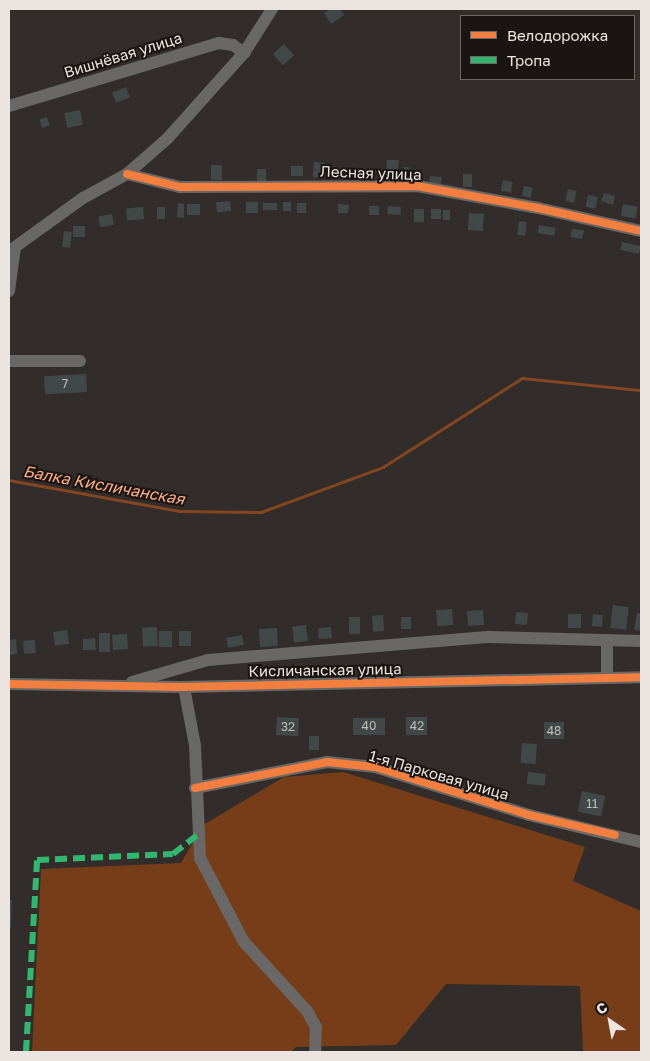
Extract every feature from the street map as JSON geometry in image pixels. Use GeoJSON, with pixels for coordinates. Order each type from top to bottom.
{"type":"FeatureCollection","features":[{"type":"Feature","properties":{"kind":"street"},"geometry":{"type":"LineString","coordinates":[[9,291],[12,246],[83,198],[126,174],[167,139],[244,53],[272,9]]}},
{"type":"Feature","properties":{"kind":"street","name":"Вишнёвая улица"},"geometry":{"type":"LineString","coordinates":[[9,106],[219,43],[233,45],[244,53]]}},
{"type":"Feature","properties":{"kind":"street","name":"Лесная улица"},"geometry":{"type":"LineString","coordinates":[[126,174],[180,187],[416,186],[538,208],[641,232]]}},
{"type":"Feature","properties":{"kind":"street"},"geometry":{"type":"LineString","coordinates":[[9,361],[80,361]]}},
{"type":"Feature","properties":{"kind":"street"},"geometry":{"type":"LineString","coordinates":[[120,686],[208,660],[490,637],[641,641]]}},
{"type":"Feature","properties":{"kind":"street"},"geometry":{"type":"LineString","coordinates":[[607,640],[607,678]]}},
{"type":"Feature","properties":{"kind":"street","name":"Кисличанская улица"},"geometry":{"type":"LineString","coordinates":[[9,684],[184,687],[641,677]]}},
{"type":"Feature","properties":{"kind":"street"},"geometry":{"type":"LineString","coordinates":[[184,687],[195,746],[197,835],[200,858],[244,942],[307,1011],[316,1027],[315,1052]]}},
{"type":"Feature","properties":{"kind":"street","name":"1-я Парковая улица"},"geometry":{"type":"LineString","coordinates":[[195,788],[327,762],[375,768],[530,815],[641,842]]}},
{"type":"Feature","properties":{"kind":"shaded area"},"geometry":{"type":"Polygon","coordinates":[[[343,772],[585,847],[573,881],[641,911],[641,1052],[583,1052],[580,986],[446,984],[396,1045],[296,1047],[291,1052],[32,1052],[41,869],[181,863],[203,825],[284,777],[343,772]]]}},
{"type":"Feature","properties":{"kind":"building"},"geometry":{"type":"Polygon","coordinates":[[[331,9],[340,9],[344,15],[331,24],[324,13],[331,9]]]}},
{"type":"Feature","properties":{"kind":"building"},"geometry":{"type":"Polygon","coordinates":[[[284,44],[294,55],[283,65],[273,54],[284,44]]]}},
{"type":"Feature","properties":{"kind":"building"},"geometry":{"type":"Polygon","coordinates":[[[126,87],[130,97],[116,103],[112,93],[126,87]]]}},
{"type":"Feature","properties":{"kind":"building"},"geometry":{"type":"Polygon","coordinates":[[[80,110],[83,125],[67,128],[64,113],[80,110]]]}},
{"type":"Feature","properties":{"kind":"building"},"geometry":{"type":"Polygon","coordinates":[[[47,117],[50,126],[42,128],[39,119],[47,117]]]}},
{"type":"Feature","properties":{"kind":"building"},"geometry":{"type":"Polygon","coordinates":[[[387,160],[399,160],[397,180],[391,180],[392,173],[386,173],[387,160]]]}},
{"type":"Feature","properties":{"kind":"building"},"geometry":{"type":"Polygon","coordinates":[[[314,162],[325,163],[324,178],[313,177],[314,162]]]}},
{"type":"Feature","properties":{"kind":"building"},"geometry":{"type":"Polygon","coordinates":[[[211,165],[222,165],[222,180],[211,180],[211,165]]]}},
{"type":"Feature","properties":{"kind":"building"},"geometry":{"type":"Polygon","coordinates":[[[291,166],[303,166],[303,176],[291,176],[291,166]]]}},
{"type":"Feature","properties":{"kind":"building"},"geometry":{"type":"Polygon","coordinates":[[[402,167],[409,167],[409,180],[402,180],[402,167]]]}},
{"type":"Feature","properties":{"kind":"building"},"geometry":{"type":"Polygon","coordinates":[[[335,168],[348,169],[347,178],[334,177],[335,168]]]}},
{"type":"Feature","properties":{"kind":"building"},"geometry":{"type":"Polygon","coordinates":[[[257,169],[266,169],[266,181],[257,181],[257,169]]]}},
{"type":"Feature","properties":{"kind":"building"},"geometry":{"type":"Polygon","coordinates":[[[463,174],[472,174],[472,187],[463,187],[463,174]]]}},
{"type":"Feature","properties":{"kind":"building"},"geometry":{"type":"Polygon","coordinates":[[[430,176],[442,177],[441,185],[429,184],[430,176]]]}},
{"type":"Feature","properties":{"kind":"building"},"geometry":{"type":"Polygon","coordinates":[[[503,180],[513,182],[511,193],[501,191],[503,180]]]}},
{"type":"Feature","properties":{"kind":"building"},"geometry":{"type":"Polygon","coordinates":[[[524,186],[533,188],[531,198],[522,196],[524,186]]]}},
{"type":"Feature","properties":{"kind":"building"},"geometry":{"type":"Polygon","coordinates":[[[568,189],[577,191],[574,203],[565,201],[568,189]]]}},
{"type":"Feature","properties":{"kind":"building"},"geometry":{"type":"Polygon","coordinates":[[[604,193],[615,196],[613,205],[601,201],[604,193]]]}},
{"type":"Feature","properties":{"kind":"building"},"geometry":{"type":"Polygon","coordinates":[[[588,195],[598,197],[596,209],[586,207],[588,195]]]}},
{"type":"Feature","properties":{"kind":"building"},"geometry":{"type":"Polygon","coordinates":[[[230,201],[231,211],[217,212],[216,202],[230,201]]]}},
{"type":"Feature","properties":{"kind":"building"},"geometry":{"type":"Polygon","coordinates":[[[246,202],[258,202],[258,213],[246,213],[246,202]]]}},
{"type":"Feature","properties":{"kind":"building"},"geometry":{"type":"Polygon","coordinates":[[[283,202],[291,202],[291,211],[283,211],[283,202]]]}},
{"type":"Feature","properties":{"kind":"building"},"geometry":{"type":"Polygon","coordinates":[[[178,203],[184,204],[184,218],[177,217],[178,203]]]}},
{"type":"Feature","properties":{"kind":"building"},"geometry":{"type":"Polygon","coordinates":[[[263,203],[277,203],[277,210],[263,210],[263,203]]]}},
{"type":"Feature","properties":{"kind":"building"},"geometry":{"type":"Polygon","coordinates":[[[297,203],[306,203],[306,213],[297,213],[297,203]]]}},
{"type":"Feature","properties":{"kind":"building"},"geometry":{"type":"Polygon","coordinates":[[[187,204],[200,204],[200,215],[187,215],[187,204]]]}},
{"type":"Feature","properties":{"kind":"building"},"geometry":{"type":"Polygon","coordinates":[[[338,204],[349,205],[348,213],[338,213],[338,204]]]}},
{"type":"Feature","properties":{"kind":"building"},"geometry":{"type":"Polygon","coordinates":[[[623,204],[638,207],[635,219],[621,216],[623,204]]]}},
{"type":"Feature","properties":{"kind":"building"},"geometry":{"type":"Polygon","coordinates":[[[369,206],[379,206],[379,215],[369,215],[369,206]]]}},
{"type":"Feature","properties":{"kind":"building"},"geometry":{"type":"Polygon","coordinates":[[[388,206],[401,207],[400,215],[387,214],[388,206]]]}},
{"type":"Feature","properties":{"kind":"building"},"geometry":{"type":"Polygon","coordinates":[[[143,207],[144,219],[127,220],[126,208],[143,207]]]}},
{"type":"Feature","properties":{"kind":"building"},"geometry":{"type":"Polygon","coordinates":[[[157,207],[165,207],[165,219],[157,219],[157,207]]]}},
{"type":"Feature","properties":{"kind":"building"},"geometry":{"type":"Polygon","coordinates":[[[414,209],[424,209],[424,222],[414,222],[414,209]]]}},
{"type":"Feature","properties":{"kind":"building"},"geometry":{"type":"Polygon","coordinates":[[[431,209],[441,209],[441,219],[431,219],[431,209]]]}},
{"type":"Feature","properties":{"kind":"building"},"geometry":{"type":"Polygon","coordinates":[[[443,210],[450,210],[450,220],[443,220],[443,210]]]}},
{"type":"Feature","properties":{"kind":"building"},"geometry":{"type":"Polygon","coordinates":[[[469,213],[484,214],[483,231],[468,230],[469,213]]]}},
{"type":"Feature","properties":{"kind":"building"},"geometry":{"type":"Polygon","coordinates":[[[112,214],[114,225],[100,227],[98,216],[112,214]]]}},
{"type":"Feature","properties":{"kind":"building"},"geometry":{"type":"Polygon","coordinates":[[[519,221],[527,222],[525,236],[517,235],[519,221]]]}},
{"type":"Feature","properties":{"kind":"building"},"geometry":{"type":"Polygon","coordinates":[[[539,225],[556,228],[554,236],[538,233],[539,225]]]}},
{"type":"Feature","properties":{"kind":"building"},"geometry":{"type":"Polygon","coordinates":[[[73,226],[85,226],[85,237],[73,237],[73,226]]]}},
{"type":"Feature","properties":{"kind":"building"},"geometry":{"type":"Polygon","coordinates":[[[572,229],[584,230],[582,239],[570,237],[572,229]]]}},
{"type":"Feature","properties":{"kind":"building"},"geometry":{"type":"Polygon","coordinates":[[[64,231],[72,232],[70,248],[62,247],[64,231]]]}},
{"type":"Feature","properties":{"kind":"building"},"geometry":{"type":"Polygon","coordinates":[[[622,242],[641,246],[639,254],[620,250],[622,242]]]}},
{"type":"Feature","properties":{"kind":"building"},"geometry":{"type":"Polygon","coordinates":[[[86,374],[87,392],[45,394],[44,376],[86,374]]]}},
{"type":"Feature","properties":{"kind":"building"},"geometry":{"type":"Polygon","coordinates":[[[613,605],[629,607],[626,630],[610,628],[613,605]]]}},
{"type":"Feature","properties":{"kind":"building"},"geometry":{"type":"Polygon","coordinates":[[[452,609],[453,625],[437,626],[436,610],[452,609]]]}},
{"type":"Feature","properties":{"kind":"building"},"geometry":{"type":"Polygon","coordinates":[[[483,610],[484,625],[468,626],[467,611],[483,610]]]}},
{"type":"Feature","properties":{"kind":"building"},"geometry":{"type":"Polygon","coordinates":[[[516,612],[528,613],[527,625],[515,624],[516,612]]]}},
{"type":"Feature","properties":{"kind":"building"},"geometry":{"type":"Polygon","coordinates":[[[637,613],[641,614],[641,631],[634,630],[637,613]]]}},
{"type":"Feature","properties":{"kind":"building"},"geometry":{"type":"Polygon","coordinates":[[[568,614],[581,614],[581,628],[568,628],[568,614]]]}},
{"type":"Feature","properties":{"kind":"building"},"geometry":{"type":"Polygon","coordinates":[[[593,614],[603,615],[602,627],[592,626],[593,614]]]}},
{"type":"Feature","properties":{"kind":"building"},"geometry":{"type":"Polygon","coordinates":[[[383,615],[384,631],[373,632],[372,616],[383,615]]]}},
{"type":"Feature","properties":{"kind":"building"},"geometry":{"type":"Polygon","coordinates":[[[349,617],[360,617],[360,634],[349,634],[349,617]]]}},
{"type":"Feature","properties":{"kind":"building"},"geometry":{"type":"Polygon","coordinates":[[[401,617],[411,617],[411,629],[401,629],[401,617]]]}},
{"type":"Feature","properties":{"kind":"building"},"geometry":{"type":"Polygon","coordinates":[[[306,625],[308,641],[294,643],[292,627],[306,625]]]}},
{"type":"Feature","properties":{"kind":"building"},"geometry":{"type":"Polygon","coordinates":[[[157,627],[158,646],[143,647],[142,628],[157,627]]]}},
{"type":"Feature","properties":{"kind":"building"},"geometry":{"type":"Polygon","coordinates":[[[331,627],[332,638],[319,639],[318,628],[331,627]]]}},
{"type":"Feature","properties":{"kind":"building"},"geometry":{"type":"Polygon","coordinates":[[[277,628],[278,646],[260,647],[259,629],[277,628]]]}},
{"type":"Feature","properties":{"kind":"building"},"geometry":{"type":"Polygon","coordinates":[[[67,630],[69,644],[55,646],[53,632],[67,630]]]}},
{"type":"Feature","properties":{"kind":"building"},"geometry":{"type":"Polygon","coordinates":[[[159,631],[172,631],[172,647],[159,647],[159,631]]]}},
{"type":"Feature","properties":{"kind":"building"},"geometry":{"type":"Polygon","coordinates":[[[179,631],[191,631],[191,646],[179,646],[179,631]]]}},
{"type":"Feature","properties":{"kind":"building"},"geometry":{"type":"Polygon","coordinates":[[[99,633],[110,633],[110,652],[99,652],[99,633]]]}},
{"type":"Feature","properties":{"kind":"building"},"geometry":{"type":"Polygon","coordinates":[[[127,634],[128,649],[113,650],[112,635],[127,634]]]}},
{"type":"Feature","properties":{"kind":"building"},"geometry":{"type":"Polygon","coordinates":[[[242,635],[244,645],[228,648],[226,638],[242,635]]]}},
{"type":"Feature","properties":{"kind":"building"},"geometry":{"type":"Polygon","coordinates":[[[95,638],[96,650],[83,650],[83,639],[95,638]]]}},
{"type":"Feature","properties":{"kind":"building"},"geometry":{"type":"Polygon","coordinates":[[[16,639],[17,654],[9,655],[9,640],[16,639]]]}},
{"type":"Feature","properties":{"kind":"building"},"geometry":{"type":"Polygon","coordinates":[[[35,640],[36,653],[24,654],[23,641],[35,640]]]}},
{"type":"Feature","properties":{"kind":"building"},"geometry":{"type":"Polygon","coordinates":[[[277,717],[299,718],[298,736],[276,735],[277,717]]]}},
{"type":"Feature","properties":{"kind":"building"},"geometry":{"type":"Polygon","coordinates":[[[406,717],[427,717],[427,735],[406,735],[406,717]]]}},
{"type":"Feature","properties":{"kind":"building"},"geometry":{"type":"Polygon","coordinates":[[[353,718],[385,718],[385,735],[353,735],[353,718]]]}},
{"type":"Feature","properties":{"kind":"building"},"geometry":{"type":"Polygon","coordinates":[[[544,722],[564,722],[564,739],[544,739],[544,722]]]}},
{"type":"Feature","properties":{"kind":"building"},"geometry":{"type":"Polygon","coordinates":[[[309,736],[319,736],[319,750],[309,750],[309,736]]]}},
{"type":"Feature","properties":{"kind":"building"},"geometry":{"type":"Polygon","coordinates":[[[522,743],[537,744],[536,764],[521,763],[522,743]]]}},
{"type":"Feature","properties":{"kind":"building"},"geometry":{"type":"Polygon","coordinates":[[[528,772],[546,774],[545,786],[527,784],[528,772]]]}},
{"type":"Feature","properties":{"kind":"building"},"geometry":{"type":"Polygon","coordinates":[[[582,791],[605,796],[601,817],[578,812],[582,791]]]}},
{"type":"Feature","properties":{"kind":"building"},"geometry":{"type":"Polygon","coordinates":[[[9,900],[12,900],[11,928],[9,928],[9,900]]]}},
{"type":"Feature","properties":{"kind":"waterway","name":"Балка Кисличанская"},"geometry":{"type":"LineString","coordinates":[[9,480],[179,511],[261,512],[383,467],[522,378],[641,390]]}},
{"type":"Feature","properties":{"kind":"marked path"},"geometry":{"type":"LineString","coordinates":[[26,1052],[37,860],[173,854],[197,835]]}},
{"type":"Feature","properties":{"kind":"cycle path"},"geometry":{"type":"LineString","coordinates":[[127,174],[180,187],[417,186],[538,208],[641,231]]}},
{"type":"Feature","properties":{"kind":"cycle path"},"geometry":{"type":"LineString","coordinates":[[9,684],[180,687],[641,677]]}},
{"type":"Feature","properties":{"kind":"cycle path"},"geometry":{"type":"LineString","coordinates":[[195,788],[327,762],[375,767],[529,815],[615,835]]}}]}
